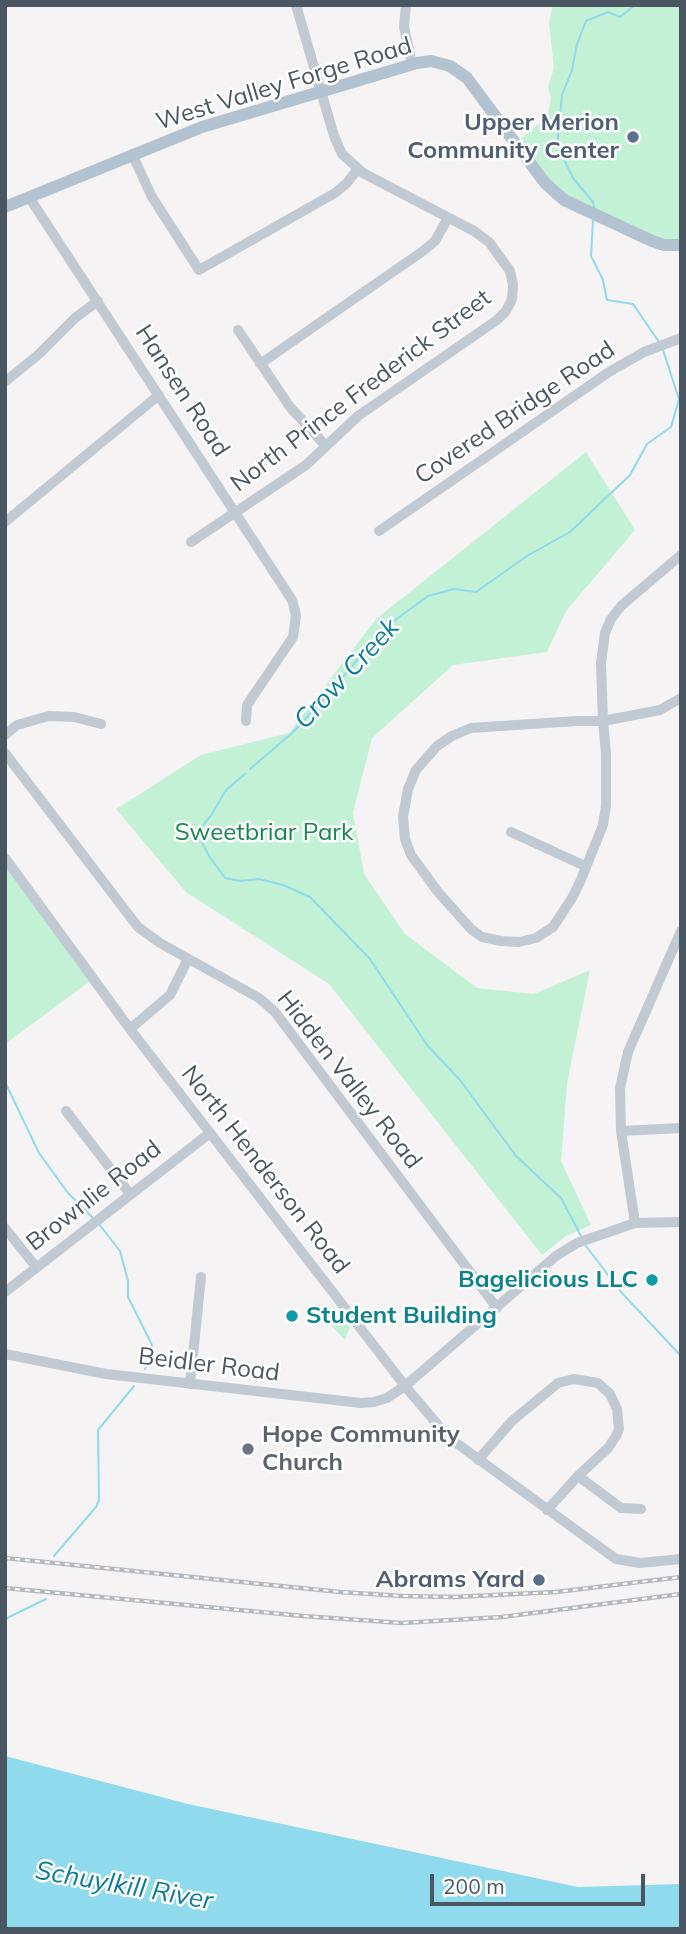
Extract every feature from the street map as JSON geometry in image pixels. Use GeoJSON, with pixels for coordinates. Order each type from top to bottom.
{"type":"FeatureCollection","features":[{"type":"Feature","properties":{"kind":"main road","name":"West Valley Forge Road"},"geometry":{"type":"LineString","coordinates":[[5,207],[202,127],[412,64],[436,62],[450,66],[464,75],[551,190],[564,200],[652,242],[664,245],[681,244]]}},
{"type":"Feature","properties":{"kind":"street","name":"North Prince Frederick Street"},"geometry":{"type":"LineString","coordinates":[[191,542],[306,465],[358,416],[497,320],[509,305],[513,292],[512,277],[501,256],[482,236],[357,170],[338,147],[296,5]]}},
{"type":"Feature","properties":{"kind":"street"},"geometry":{"type":"LineString","coordinates":[[406,5],[404,27],[412,64]]}},
{"type":"Feature","properties":{"kind":"street"},"geometry":{"type":"LineString","coordinates":[[132,154],[155,204],[199,270],[335,193],[357,170]]}},
{"type":"Feature","properties":{"kind":"street","name":"Hansen Road"},"geometry":{"type":"LineString","coordinates":[[29,197],[288,593],[296,615],[293,638],[247,705],[246,721]]}},
{"type":"Feature","properties":{"kind":"street"},"geometry":{"type":"LineString","coordinates":[[260,364],[423,251],[435,241],[448,218]]}},
{"type":"Feature","properties":{"kind":"street"},"geometry":{"type":"LineString","coordinates":[[6,381],[97,301]]}},
{"type":"Feature","properties":{"kind":"street"},"geometry":{"type":"LineString","coordinates":[[238,330],[290,407],[326,446]]}},
{"type":"Feature","properties":{"kind":"street","name":"Covered Bridge Road"},"geometry":{"type":"LineString","coordinates":[[379,531],[609,372],[658,346],[681,338]]}},
{"type":"Feature","properties":{"kind":"street"},"geometry":{"type":"LineString","coordinates":[[5,522],[159,395]]}},
{"type":"Feature","properties":{"kind":"street"},"geometry":{"type":"LineString","coordinates":[[681,555],[621,606],[611,619],[606,633],[601,663],[603,721],[606,806],[603,825],[572,898],[552,927],[536,938],[519,942],[490,939],[471,929],[425,876],[411,855],[405,839],[403,817],[408,789],[416,768],[437,746],[456,734],[471,728],[507,724],[603,721],[660,710],[681,698]]}},
{"type":"Feature","properties":{"kind":"street"},"geometry":{"type":"LineString","coordinates":[[5,735],[17,724],[49,716],[74,717],[101,724]]}},
{"type":"Feature","properties":{"kind":"street","name":"Hidden Valley Road"},"geometry":{"type":"LineString","coordinates":[[5,753],[132,921],[148,936],[258,998],[275,1012],[497,1308]]}},
{"type":"Feature","properties":{"kind":"street"},"geometry":{"type":"LineString","coordinates":[[511,832],[585,866]]}},
{"type":"Feature","properties":{"kind":"street","name":"North Henderson Road"},"geometry":{"type":"LineString","coordinates":[[5,858],[130,1029],[405,1386],[448,1437],[616,1559],[640,1563],[681,1559]]}},
{"type":"Feature","properties":{"kind":"street"},"geometry":{"type":"LineString","coordinates":[[635,1223],[621,1131],[620,1088],[628,1052],[681,931]]}},
{"type":"Feature","properties":{"kind":"street"},"geometry":{"type":"LineString","coordinates":[[130,1029],[170,995],[188,959]]}},
{"type":"Feature","properties":{"kind":"street"},"geometry":{"type":"LineString","coordinates":[[66,1111],[130,1194]]}},
{"type":"Feature","properties":{"kind":"street"},"geometry":{"type":"LineString","coordinates":[[621,1131],[681,1128]]}},
{"type":"Feature","properties":{"kind":"street","name":"Brownlie Road"},"geometry":{"type":"LineString","coordinates":[[5,1292],[210,1133]]}},
{"type":"Feature","properties":{"kind":"street","name":"Beidler Road"},"geometry":{"type":"LineString","coordinates":[[5,1354],[80,1370],[190,1384],[361,1403],[387,1398],[405,1386],[556,1256],[577,1243],[635,1223],[681,1222]]}},
{"type":"Feature","properties":{"kind":"street"},"geometry":{"type":"LineString","coordinates":[[5,1228],[36,1267]]}},
{"type":"Feature","properties":{"kind":"street"},"geometry":{"type":"LineString","coordinates":[[190,1384],[201,1277]]}},
{"type":"Feature","properties":{"kind":"street"},"geometry":{"type":"LineString","coordinates":[[478,1460],[513,1420],[554,1386],[574,1379],[598,1383],[610,1394],[617,1409],[619,1429],[608,1448],[547,1510]]}},
{"type":"Feature","properties":{"kind":"street"},"geometry":{"type":"LineString","coordinates":[[578,1476],[621,1508],[641,1509]]}},
{"type":"Feature","properties":{"kind":"green space"},"geometry":{"type":"Polygon","coordinates":[[[553,5],[681,5],[681,245],[672,245],[570,204],[516,143],[548,116],[551,98],[548,87],[554,68],[549,22],[553,5]]]}},
{"type":"Feature","properties":{"kind":"green space","name":"Sweetbriar Park"},"geometry":{"type":"Polygon","coordinates":[[[586,452],[635,530],[566,611],[547,652],[453,665],[372,738],[353,813],[364,874],[405,934],[477,988],[534,994],[590,970],[567,1083],[561,1161],[591,1225],[566,1236],[542,1255],[329,984],[186,892],[116,809],[201,755],[289,733],[376,619],[586,452]]]}},
{"type":"Feature","properties":{"kind":"green space"},"geometry":{"type":"Polygon","coordinates":[[[5,859],[93,979],[5,1044],[5,859]]]}},
{"type":"Feature","properties":{"kind":"green space"},"geometry":{"type":"Polygon","coordinates":[[[334,1307],[350,1327],[345,1340],[321,1315],[334,1307]]]}},
{"type":"Feature","properties":{"kind":"water","name":"Schuylkill River"},"geometry":{"type":"Polygon","coordinates":[[[5,1756],[188,1804],[578,1887],[681,1884],[681,1929],[5,1929],[5,1756]]]}},
{"type":"Feature","properties":{"kind":"waterway","name":"Crow Creek"},"geometry":{"type":"LineString","coordinates":[[594,208],[593,202],[573,178],[557,145],[562,95],[586,21],[608,12],[620,17],[635,5]]}},
{"type":"Feature","properties":{"kind":"waterway","name":"Crow Creek"},"geometry":{"type":"LineString","coordinates":[[593,220],[591,256],[603,280],[607,300],[633,304],[659,342]]}},
{"type":"Feature","properties":{"kind":"waterway","name":"Crow Creek"},"geometry":{"type":"LineString","coordinates":[[250,769],[292,733],[384,628],[428,596],[454,589],[476,592],[527,556],[570,532],[630,475],[647,444],[671,427],[679,399],[663,350]]}},
{"type":"Feature","properties":{"kind":"waterway","name":"Crow Creek"},"geometry":{"type":"LineString","coordinates":[[245,774],[226,790],[197,833],[209,856],[225,878],[240,881],[259,879],[283,885],[310,897],[370,959],[427,1045],[460,1080],[516,1156],[561,1198],[582,1238]]}},
{"type":"Feature","properties":{"kind":"waterway"},"geometry":{"type":"LineString","coordinates":[[5,1082],[39,1153],[68,1193],[93,1218]]}},
{"type":"Feature","properties":{"kind":"waterway"},"geometry":{"type":"LineString","coordinates":[[99,1224],[120,1251],[128,1281],[128,1297],[152,1345],[153,1359],[145,1369]]}},
{"type":"Feature","properties":{"kind":"waterway","name":"Crow Creek"},"geometry":{"type":"LineString","coordinates":[[586,1246],[621,1292],[681,1356]]}},
{"type":"Feature","properties":{"kind":"waterway"},"geometry":{"type":"LineString","coordinates":[[54,1556],[96,1507],[99,1500],[98,1430],[134,1386]]}},
{"type":"Feature","properties":{"kind":"waterway"},"geometry":{"type":"LineString","coordinates":[[5,1619],[46,1599]]}},
{"type":"Feature","properties":{"kind":"railway"},"geometry":{"type":"LineString","coordinates":[[5,1558],[402,1596],[454,1597],[556,1592],[681,1577]]}},
{"type":"Feature","properties":{"kind":"railway"},"geometry":{"type":"LineString","coordinates":[[5,1588],[402,1623],[502,1617],[681,1594]]}},
{"type":"Feature","properties":{"kind":"place","name":"Upper Merion Community Center"},"geometry":{"type":"Point","coordinates":[633,137]}},
{"type":"Feature","properties":{"kind":"place","name":"Bagelicious LLC"},"geometry":{"type":"Point","coordinates":[652,1280]}},
{"type":"Feature","properties":{"kind":"place","name":"Student Building"},"geometry":{"type":"Point","coordinates":[292,1316]}},
{"type":"Feature","properties":{"kind":"place","name":"Hope Community Church"},"geometry":{"type":"Point","coordinates":[248,1449]}},
{"type":"Feature","properties":{"kind":"place","name":"Abrams Yard"},"geometry":{"type":"Point","coordinates":[539,1580]}}]}
